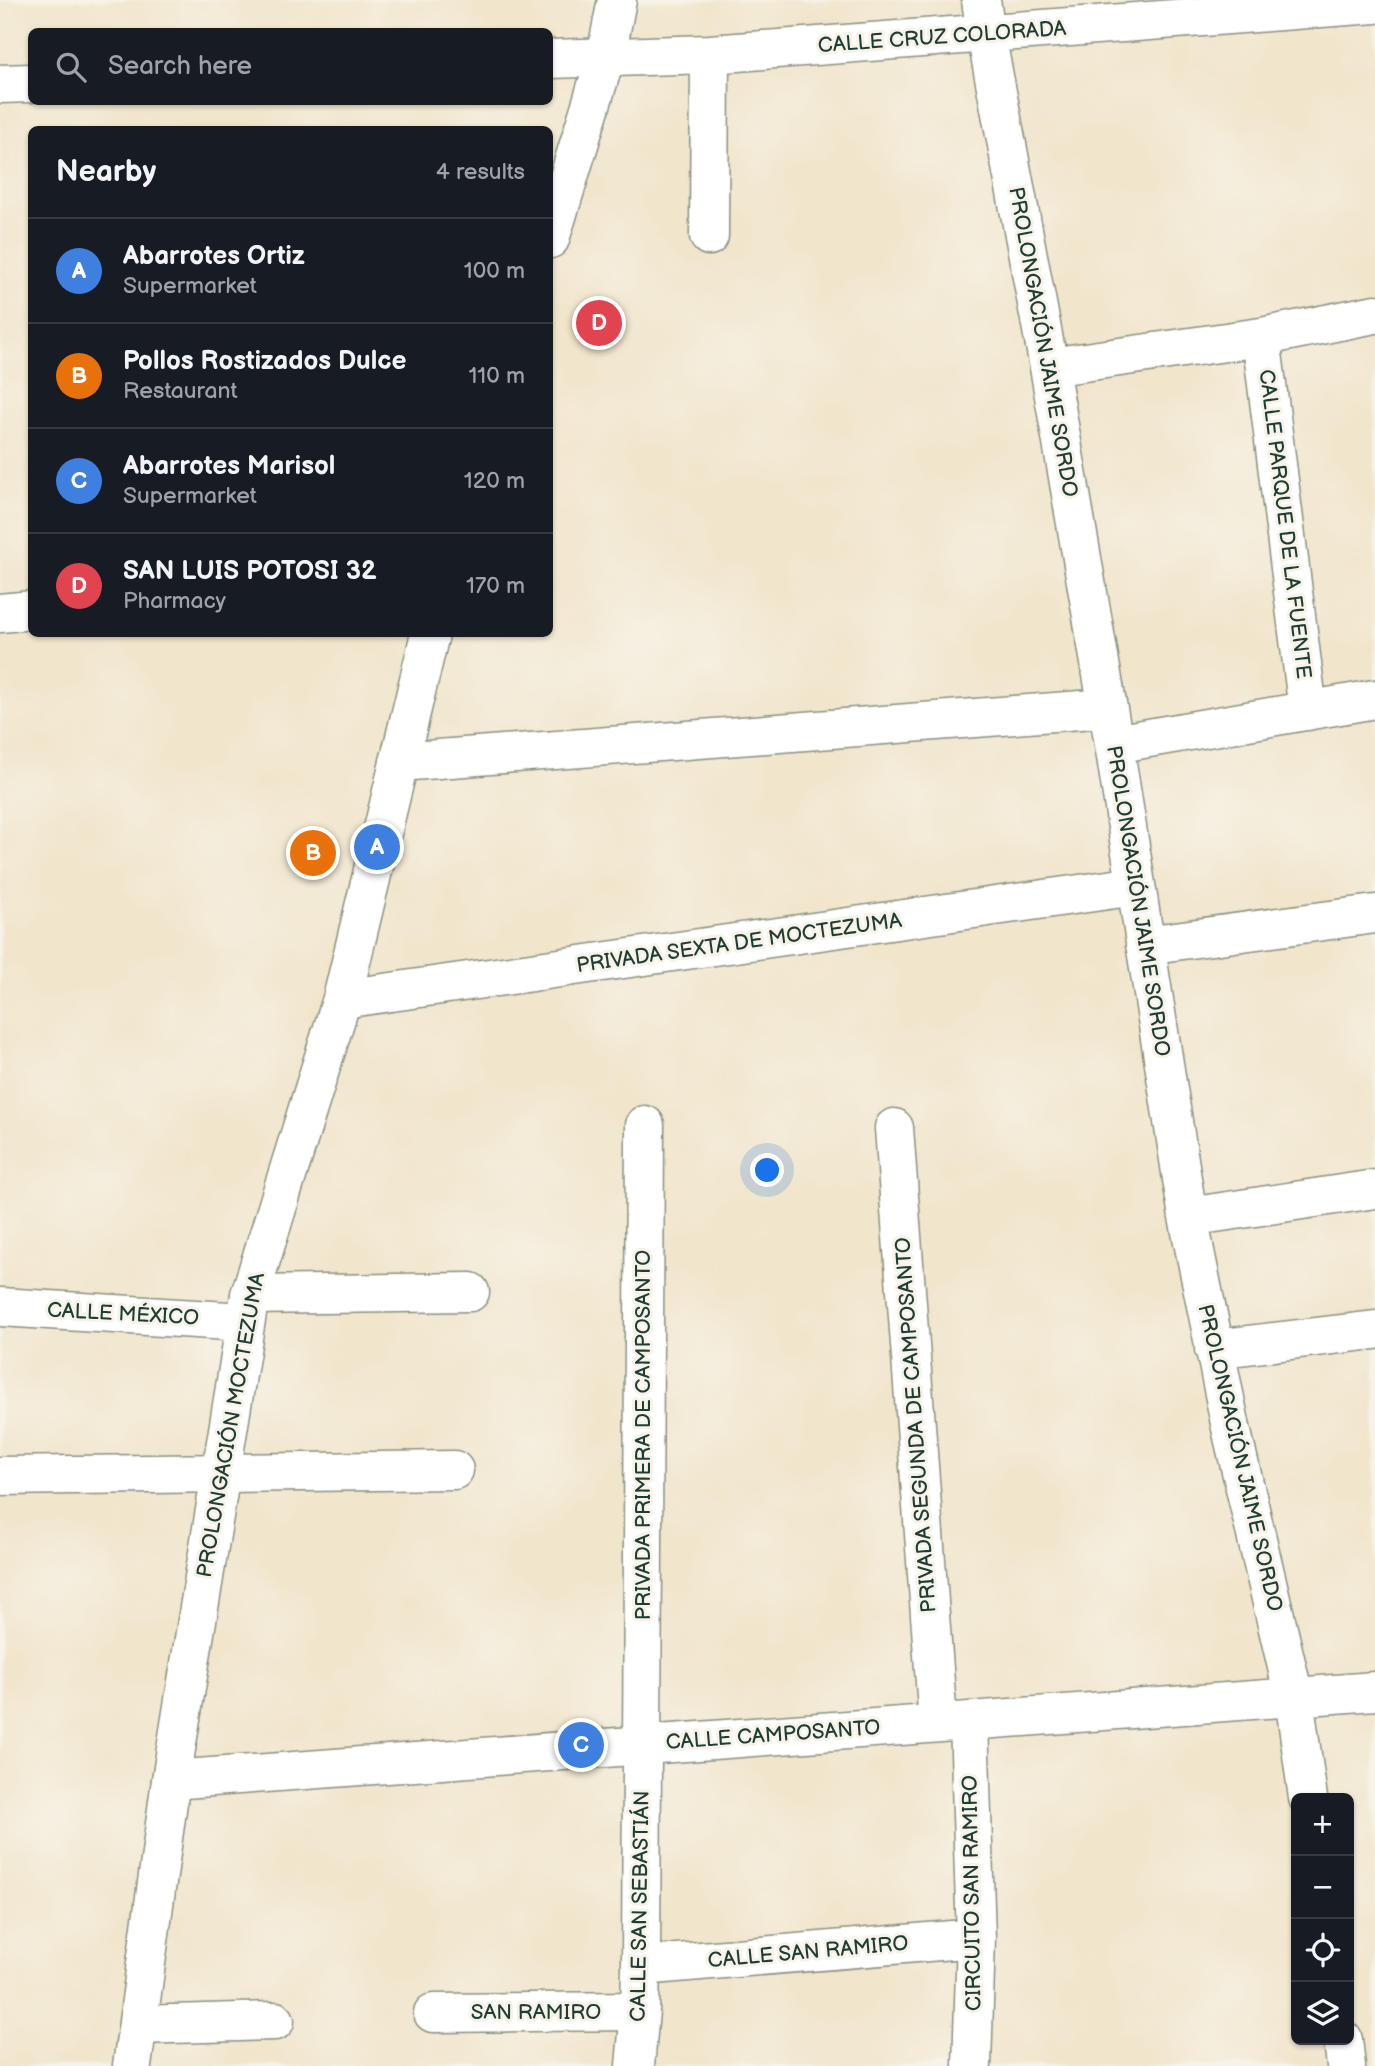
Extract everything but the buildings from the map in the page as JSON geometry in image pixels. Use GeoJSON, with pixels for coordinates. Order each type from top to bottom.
{"type":"FeatureCollection","features":[{"type":"Feature","properties":{"kind":"street"},"geometry":{"type":"LineString","coordinates":[[553,229],[606,56],[617,0]]}},
{"type":"Feature","properties":{"kind":"street","name":"CALLE CRUZ COLORADA"},"geometry":{"type":"LineString","coordinates":[[553,58],[710,54],[983,17],[1375,4]]}},
{"type":"Feature","properties":{"kind":"street","name":"PROLONGACIÓN JAIME SORDO"},"geometry":{"type":"LineString","coordinates":[[983,17],[1049,367],[1110,726],[1188,1217],[1231,1428],[1294,1697],[1307,1793]]}},
{"type":"Feature","properties":{"kind":"street"},"geometry":{"type":"LineString","coordinates":[[709,236],[710,54]]}},
{"type":"Feature","properties":{"kind":"street"},"geometry":{"type":"LineString","coordinates":[[0,84],[28,83]]}},
{"type":"Feature","properties":{"kind":"street"},"geometry":{"type":"LineString","coordinates":[[1049,367],[1261,337],[1375,314]]}},
{"type":"Feature","properties":{"kind":"street","name":"CALLE PARQUE DE LA FUENTE"},"geometry":{"type":"LineString","coordinates":[[1261,337],[1308,711]]}},
{"type":"Feature","properties":{"kind":"street"},"geometry":{"type":"LineString","coordinates":[[0,613],[28,610]]}},
{"type":"Feature","properties":{"kind":"street","name":"PROLONGACIÓN MOCTEZUMA"},"geometry":{"type":"LineString","coordinates":[[132,2066],[171,1780],[248,1308],[342,999],[429,637]]}},
{"type":"Feature","properties":{"kind":"street"},"geometry":{"type":"LineString","coordinates":[[398,762],[1110,726],[1308,711],[1375,699]]}},
{"type":"Feature","properties":{"kind":"street","name":"PRIVADA SEXTA DE MOCTEZUMA"},"geometry":{"type":"LineString","coordinates":[[342,999],[1136,886]]}},
{"type":"Feature","properties":{"kind":"street"},"geometry":{"type":"LineString","coordinates":[[1145,945],[1375,915]]}},
{"type":"Feature","properties":{"kind":"street","name":"PRIVADA PRIMERA DE CAMPOSANTO"},"geometry":{"type":"LineString","coordinates":[[642,1745],[645,1125]]}},
{"type":"Feature","properties":{"kind":"street","name":"PRIVADA SEGUNDA DE CAMPOSANTO"},"geometry":{"type":"LineString","coordinates":[[894,1128],[953,1722]]}},
{"type":"Feature","properties":{"kind":"street"},"geometry":{"type":"LineString","coordinates":[[1188,1217],[1375,1189]]}},
{"type":"Feature","properties":{"kind":"street","name":"CALLE MÉXICO"},"geometry":{"type":"LineString","coordinates":[[0,1307],[248,1308],[470,1292]]}},
{"type":"Feature","properties":{"kind":"street"},"geometry":{"type":"LineString","coordinates":[[1214,1349],[1375,1330]]}},
{"type":"Feature","properties":{"kind":"street"},"geometry":{"type":"LineString","coordinates":[[0,1476],[454,1470]]}},
{"type":"Feature","properties":{"kind":"street","name":"CALLE CAMPOSANTO"},"geometry":{"type":"LineString","coordinates":[[171,1780],[1375,1691]]}},
{"type":"Feature","properties":{"kind":"street","name":"CIRCUITO SAN RAMIRO"},"geometry":{"type":"LineString","coordinates":[[953,1722],[976,1938],[972,2066]]}},
{"type":"Feature","properties":{"kind":"street","name":"CALLE SAN SEBASTIÁN"},"geometry":{"type":"LineString","coordinates":[[635,2066],[641,1966],[642,1745]]}},
{"type":"Feature","properties":{"kind":"street","name":"CALLE SAN RAMIRO"},"geometry":{"type":"LineString","coordinates":[[641,1966],[976,1938]]}},
{"type":"Feature","properties":{"kind":"street","name":"SAN RAMIRO"},"geometry":{"type":"LineString","coordinates":[[433,2013],[640,2011]]}},
{"type":"Feature","properties":{"kind":"street"},"geometry":{"type":"LineString","coordinates":[[138,2025],[275,2021]]}},
{"type":"Feature","properties":{"kind":"street"},"geometry":{"type":"LineString","coordinates":[[1344,2045],[1346,2066]]}},
{"type":"Feature","properties":{"kind":"place","name":"SAN LUIS POTOSI 32"},"geometry":{"type":"Point","coordinates":[599,323]}},
{"type":"Feature","properties":{"kind":"place","name":"Abarrotes Ortiz"},"geometry":{"type":"Point","coordinates":[377,847]}},
{"type":"Feature","properties":{"kind":"place","name":"Pollos Rostizados Dulce"},"geometry":{"type":"Point","coordinates":[313,853]}},
{"type":"Feature","properties":{"kind":"place","name":"Abarrotes Marisol"},"geometry":{"type":"Point","coordinates":[581,1745]}}]}
